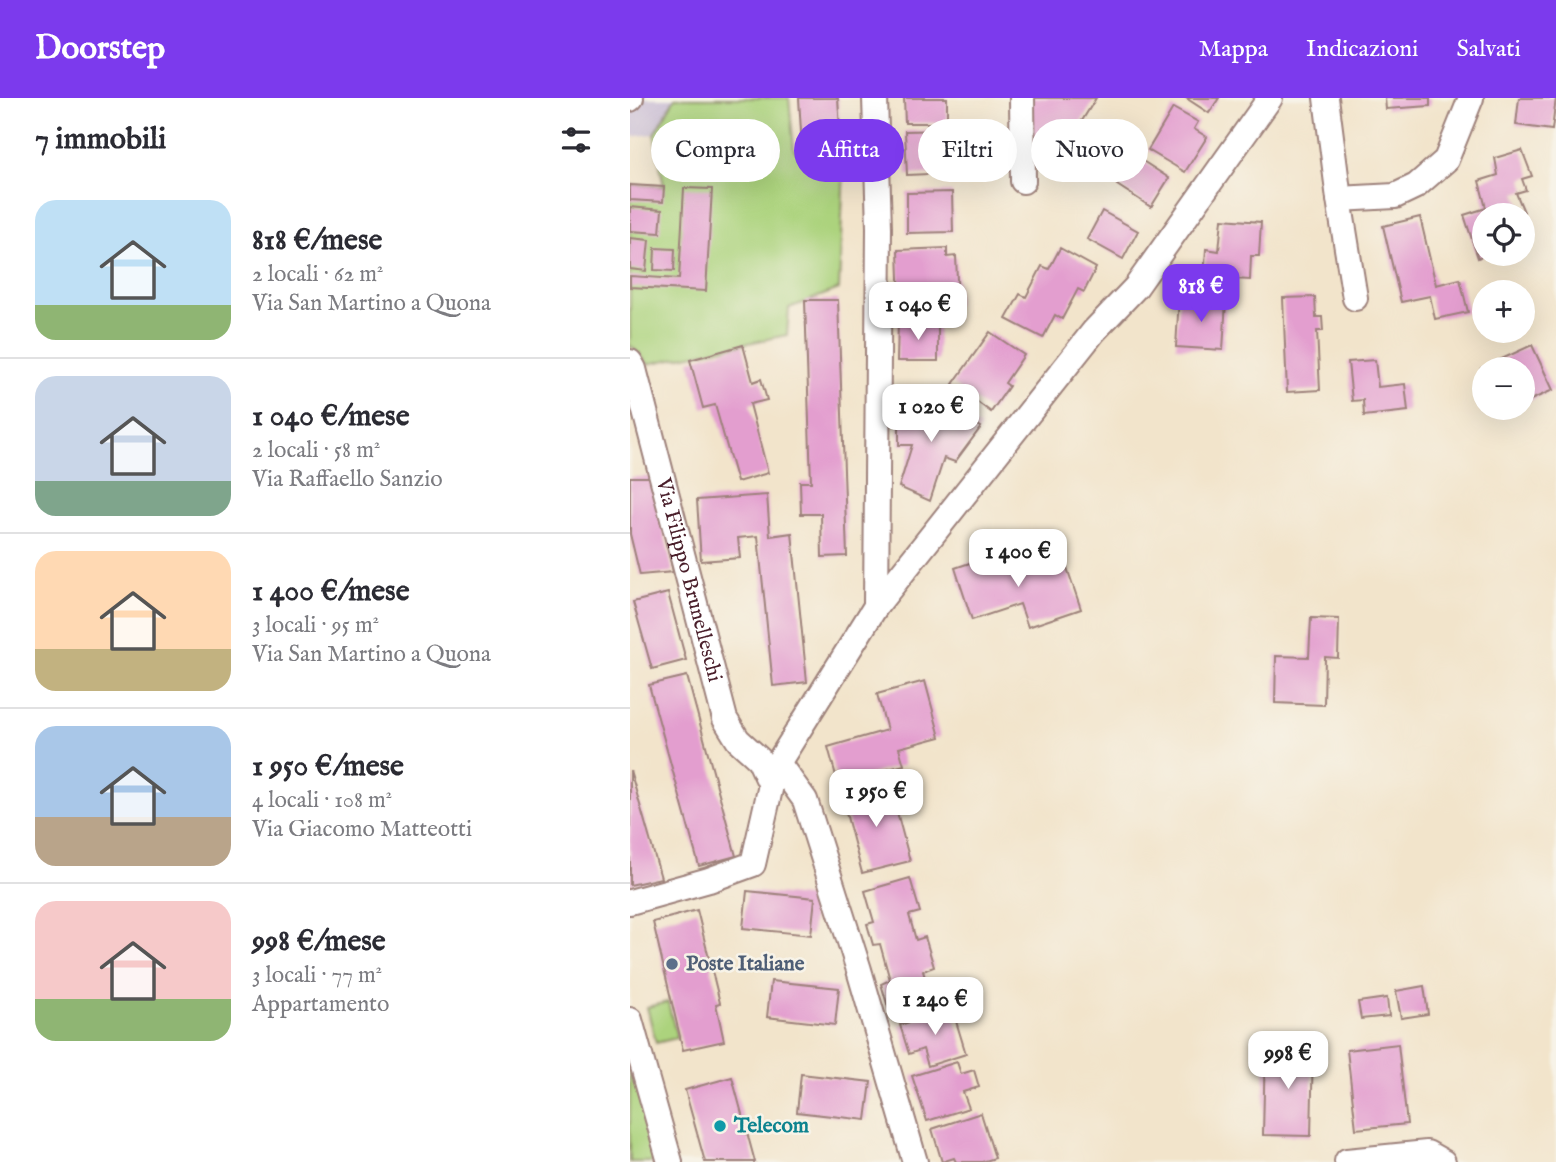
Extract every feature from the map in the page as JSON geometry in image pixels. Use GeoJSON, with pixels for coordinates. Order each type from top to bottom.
{"type":"FeatureCollection","features":[{"type":"Feature","properties":{"kind":"street"},"geometry":{"type":"LineString","coordinates":[[875,98],[879,228],[876,606]]}},
{"type":"Feature","properties":{"kind":"street"},"geometry":{"type":"LineString","coordinates":[[1022,98],[1023,181]]}},
{"type":"Feature","properties":{"kind":"street"},"geometry":{"type":"LineString","coordinates":[[630,902],[709,880],[753,864],[774,774],[876,606],[1094,331],[1136,287],[1270,98]]}},
{"type":"Feature","properties":{"kind":"street"},"geometry":{"type":"LineString","coordinates":[[1326,98],[1355,298]]}},
{"type":"Feature","properties":{"kind":"street"},"geometry":{"type":"LineString","coordinates":[[1339,199],[1395,196],[1416,186],[1446,160],[1471,98]]}},
{"type":"Feature","properties":{"kind":"street","name":"Via Filippo Brunelleschi"},"geometry":{"type":"LineString","coordinates":[[630,362],[725,719],[738,740],[805,800],[859,970],[915,1162]]}},
{"type":"Feature","properties":{"kind":"street"},"geometry":{"type":"LineString","coordinates":[[631,1031],[670,1162]]}},
{"type":"Feature","properties":{"kind":"street"},"geometry":{"type":"LineString","coordinates":[[1347,1161],[1427,1153],[1443,1162]]}},
{"type":"Feature","properties":{"kind":"shaded area"},"geometry":{"type":"Polygon","coordinates":[[[630,98],[675,98],[663,119],[651,119],[651,134],[630,137],[630,98]]]}},
{"type":"Feature","properties":{"kind":"green space"},"geometry":{"type":"Polygon","coordinates":[[[675,98],[789,98],[794,182],[843,182],[839,289],[789,308],[787,335],[648,364],[630,347],[630,185],[664,186],[663,182],[780,182],[780,119],[663,119],[675,98]]]}},
{"type":"Feature","properties":{"kind":"green space"},"geometry":{"type":"Polygon","coordinates":[[[668,1002],[677,1038],[656,1043],[647,1007],[668,1002]]]}},
{"type":"Feature","properties":{"kind":"green space"},"geometry":{"type":"Polygon","coordinates":[[[630,1066],[639,1076],[662,1162],[630,1162],[630,1066]]]}},
{"type":"Feature","properties":{"kind":"building"},"geometry":{"type":"Polygon","coordinates":[[[799,98],[838,98],[839,119],[800,119],[799,98]]]}},
{"type":"Feature","properties":{"kind":"building"},"geometry":{"type":"Polygon","coordinates":[[[904,98],[947,98],[947,119],[918,119],[918,123],[905,123],[904,98]]]}},
{"type":"Feature","properties":{"kind":"building"},"geometry":{"type":"Polygon","coordinates":[[[1028,98],[1096,98],[1083,119],[1031,119],[1031,161],[1028,160],[1028,98]]]}},
{"type":"Feature","properties":{"kind":"building"},"geometry":{"type":"Polygon","coordinates":[[[1186,98],[1219,98],[1209,113],[1186,98]]]}},
{"type":"Feature","properties":{"kind":"building"},"geometry":{"type":"Polygon","coordinates":[[[1385,98],[1430,98],[1430,106],[1386,109],[1385,98]]]}},
{"type":"Feature","properties":{"kind":"building"},"geometry":{"type":"Polygon","coordinates":[[[1519,98],[1556,98],[1552,130],[1516,125],[1519,98]]]}},
{"type":"Feature","properties":{"kind":"building"},"geometry":{"type":"Polygon","coordinates":[[[1173,108],[1198,122],[1194,129],[1207,137],[1185,172],[1148,150],[1173,108]]]}},
{"type":"Feature","properties":{"kind":"building"},"geometry":{"type":"Polygon","coordinates":[[[905,131],[918,131],[918,174],[907,175],[905,131]]]}},
{"type":"Feature","properties":{"kind":"building"},"geometry":{"type":"Polygon","coordinates":[[[1522,150],[1532,176],[1522,179],[1526,190],[1516,193],[1520,203],[1485,203],[1479,181],[1498,175],[1495,158],[1522,150]]]}},
{"type":"Feature","properties":{"kind":"building"},"geometry":{"type":"Polygon","coordinates":[[[1148,164],[1169,178],[1151,207],[1117,185],[1119,182],[1148,182],[1148,164]]]}},
{"type":"Feature","properties":{"kind":"building"},"geometry":{"type":"Polygon","coordinates":[[[630,185],[664,187],[663,202],[630,200],[630,185]]]}},
{"type":"Feature","properties":{"kind":"building"},"geometry":{"type":"Polygon","coordinates":[[[684,188],[712,189],[706,291],[630,287],[630,276],[679,279],[684,188]]]}},
{"type":"Feature","properties":{"kind":"building"},"geometry":{"type":"Polygon","coordinates":[[[952,192],[953,232],[907,233],[907,193],[952,192]]]}},
{"type":"Feature","properties":{"kind":"building"},"geometry":{"type":"Polygon","coordinates":[[[630,207],[662,210],[660,233],[630,231],[630,207]]]}},
{"type":"Feature","properties":{"kind":"building"},"geometry":{"type":"Polygon","coordinates":[[[1102,211],[1138,231],[1123,259],[1087,239],[1102,211]]]}},
{"type":"Feature","properties":{"kind":"building"},"geometry":{"type":"Polygon","coordinates":[[[1472,212],[1472,240],[1464,215],[1472,212]]]}},
{"type":"Feature","properties":{"kind":"building"},"geometry":{"type":"Polygon","coordinates":[[[1420,217],[1436,285],[1460,279],[1468,312],[1435,319],[1430,296],[1401,302],[1383,226],[1420,217]]]}},
{"type":"Feature","properties":{"kind":"building"},"geometry":{"type":"Polygon","coordinates":[[[1222,219],[1261,222],[1259,256],[1251,256],[1250,280],[1204,277],[1206,249],[1219,251],[1222,219]]]}},
{"type":"Feature","properties":{"kind":"building"},"geometry":{"type":"Polygon","coordinates":[[[630,238],[649,240],[646,271],[630,269],[630,238]]]}},
{"type":"Feature","properties":{"kind":"building"},"geometry":{"type":"Polygon","coordinates":[[[655,248],[675,249],[674,271],[654,270],[655,248]]]}},
{"type":"Feature","properties":{"kind":"building"},"geometry":{"type":"Polygon","coordinates":[[[947,248],[947,257],[956,256],[958,304],[900,306],[898,250],[947,248]]]}},
{"type":"Feature","properties":{"kind":"building"},"geometry":{"type":"Polygon","coordinates":[[[1060,248],[1096,268],[1084,292],[1078,289],[1062,319],[1055,315],[1043,338],[1006,319],[1020,294],[1026,297],[1042,266],[1049,269],[1060,248]]]}},
{"type":"Feature","properties":{"kind":"building"},"geometry":{"type":"Polygon","coordinates":[[[1315,297],[1316,317],[1322,317],[1323,331],[1317,331],[1320,390],[1287,392],[1283,298],[1315,297]]]}},
{"type":"Feature","properties":{"kind":"building"},"geometry":{"type":"Polygon","coordinates":[[[1179,298],[1226,301],[1223,350],[1176,347],[1179,298]]]}},
{"type":"Feature","properties":{"kind":"building"},"geometry":{"type":"Polygon","coordinates":[[[805,300],[838,300],[847,556],[822,557],[821,514],[801,514],[800,482],[811,482],[805,300]]]}},
{"type":"Feature","properties":{"kind":"building"},"geometry":{"type":"Polygon","coordinates":[[[898,323],[938,323],[938,361],[897,361],[898,323]]]}},
{"type":"Feature","properties":{"kind":"building"},"geometry":{"type":"Polygon","coordinates":[[[990,332],[1024,355],[1005,383],[1009,386],[991,412],[953,384],[990,332]]]}},
{"type":"Feature","properties":{"kind":"building"},"geometry":{"type":"Polygon","coordinates":[[[743,345],[753,382],[761,379],[767,400],[750,404],[768,473],[737,482],[715,405],[703,408],[690,360],[743,345]]]}},
{"type":"Feature","properties":{"kind":"building"},"geometry":{"type":"Polygon","coordinates":[[[1532,345],[1553,390],[1535,398],[1535,357],[1506,357],[1532,345]]]}},
{"type":"Feature","properties":{"kind":"building"},"geometry":{"type":"Polygon","coordinates":[[[1375,360],[1378,387],[1405,384],[1408,411],[1364,416],[1363,400],[1352,401],[1348,362],[1375,360]]]}},
{"type":"Feature","properties":{"kind":"building"},"geometry":{"type":"Polygon","coordinates":[[[899,404],[930,405],[951,411],[981,427],[955,462],[944,458],[930,501],[899,487],[912,445],[899,445],[899,404]]]}},
{"type":"Feature","properties":{"kind":"building"},"geometry":{"type":"Polygon","coordinates":[[[630,477],[652,477],[673,572],[640,575],[630,534],[630,477]]]}},
{"type":"Feature","properties":{"kind":"building"},"geometry":{"type":"Polygon","coordinates":[[[767,495],[770,536],[792,533],[807,682],[773,686],[758,536],[738,538],[740,558],[701,561],[697,500],[767,495]]]}},
{"type":"Feature","properties":{"kind":"building"},"geometry":{"type":"Polygon","coordinates":[[[1005,551],[1013,573],[1063,556],[1081,609],[1028,627],[1020,604],[972,620],[955,568],[1005,551]]]}},
{"type":"Feature","properties":{"kind":"building"},"geometry":{"type":"Polygon","coordinates":[[[668,593],[686,660],[652,669],[633,602],[668,593]]]}},
{"type":"Feature","properties":{"kind":"building"},"geometry":{"type":"Polygon","coordinates":[[[1311,618],[1339,619],[1338,658],[1325,657],[1324,705],[1275,703],[1276,656],[1309,657],[1311,618]]]}},
{"type":"Feature","properties":{"kind":"building"},"geometry":{"type":"Polygon","coordinates":[[[687,676],[736,856],[699,866],[649,685],[687,676]]]}},
{"type":"Feature","properties":{"kind":"building"},"geometry":{"type":"Polygon","coordinates":[[[925,681],[940,737],[899,748],[904,765],[838,783],[828,747],[887,730],[877,694],[925,681]]]}},
{"type":"Feature","properties":{"kind":"building"},"geometry":{"type":"Polygon","coordinates":[[[630,770],[661,878],[630,885],[630,770]]]}},
{"type":"Feature","properties":{"kind":"building"},"geometry":{"type":"Polygon","coordinates":[[[890,786],[910,861],[862,873],[842,798],[890,786]]]}},
{"type":"Feature","properties":{"kind":"building"},"geometry":{"type":"Polygon","coordinates":[[[910,878],[920,912],[909,915],[916,940],[925,937],[934,967],[923,971],[931,997],[889,1010],[881,984],[890,980],[880,944],[873,945],[867,924],[874,922],[865,891],[910,878]]]}},
{"type":"Feature","properties":{"kind":"building"},"geometry":{"type":"Polygon","coordinates":[[[747,891],[815,898],[811,935],[743,928],[747,891]]]}},
{"type":"Feature","properties":{"kind":"building"},"geometry":{"type":"Polygon","coordinates":[[[697,910],[720,1003],[716,1004],[724,1041],[683,1050],[653,922],[697,910]]]}},
{"type":"Feature","properties":{"kind":"building"},"geometry":{"type":"Polygon","coordinates":[[[771,981],[839,988],[835,1025],[767,1017],[771,981]]]}},
{"type":"Feature","properties":{"kind":"building"},"geometry":{"type":"Polygon","coordinates":[[[1424,986],[1428,1014],[1401,1018],[1396,991],[1424,986]]]}},
{"type":"Feature","properties":{"kind":"building"},"geometry":{"type":"Polygon","coordinates":[[[1387,998],[1389,1016],[1361,1019],[1358,1002],[1387,998]]]}},
{"type":"Feature","properties":{"kind":"building"},"geometry":{"type":"Polygon","coordinates":[[[952,1008],[966,1054],[928,1066],[923,1049],[909,1054],[900,1025],[952,1008]]]}},
{"type":"Feature","properties":{"kind":"building"},"geometry":{"type":"Polygon","coordinates":[[[1398,1044],[1407,1124],[1356,1129],[1347,1050],[1398,1044]]]}},
{"type":"Feature","properties":{"kind":"building"},"geometry":{"type":"Polygon","coordinates":[[[1265,1047],[1313,1048],[1311,1136],[1263,1135],[1265,1047]]]}},
{"type":"Feature","properties":{"kind":"building"},"geometry":{"type":"Polygon","coordinates":[[[957,1062],[961,1074],[974,1070],[979,1087],[963,1092],[969,1108],[927,1121],[912,1076],[957,1062]]]}},
{"type":"Feature","properties":{"kind":"building"},"geometry":{"type":"Polygon","coordinates":[[[801,1074],[871,1082],[866,1120],[797,1112],[801,1074]]]}},
{"type":"Feature","properties":{"kind":"building","name":"Telecom"},"geometry":{"type":"Polygon","coordinates":[[[732,1077],[755,1162],[705,1162],[685,1090],[732,1077]]]}},
{"type":"Feature","properties":{"kind":"building"},"geometry":{"type":"Polygon","coordinates":[[[981,1113],[995,1158],[982,1162],[956,1162],[954,1158],[942,1162],[932,1129],[981,1113]]]}},
{"type":"Feature","properties":{"kind":"place","name":"Poste Italiane"},"geometry":{"type":"Point","coordinates":[672,964]}},
{"type":"Feature","properties":{"kind":"place","name":"Telecom"},"geometry":{"type":"Point","coordinates":[720,1126]}}]}
